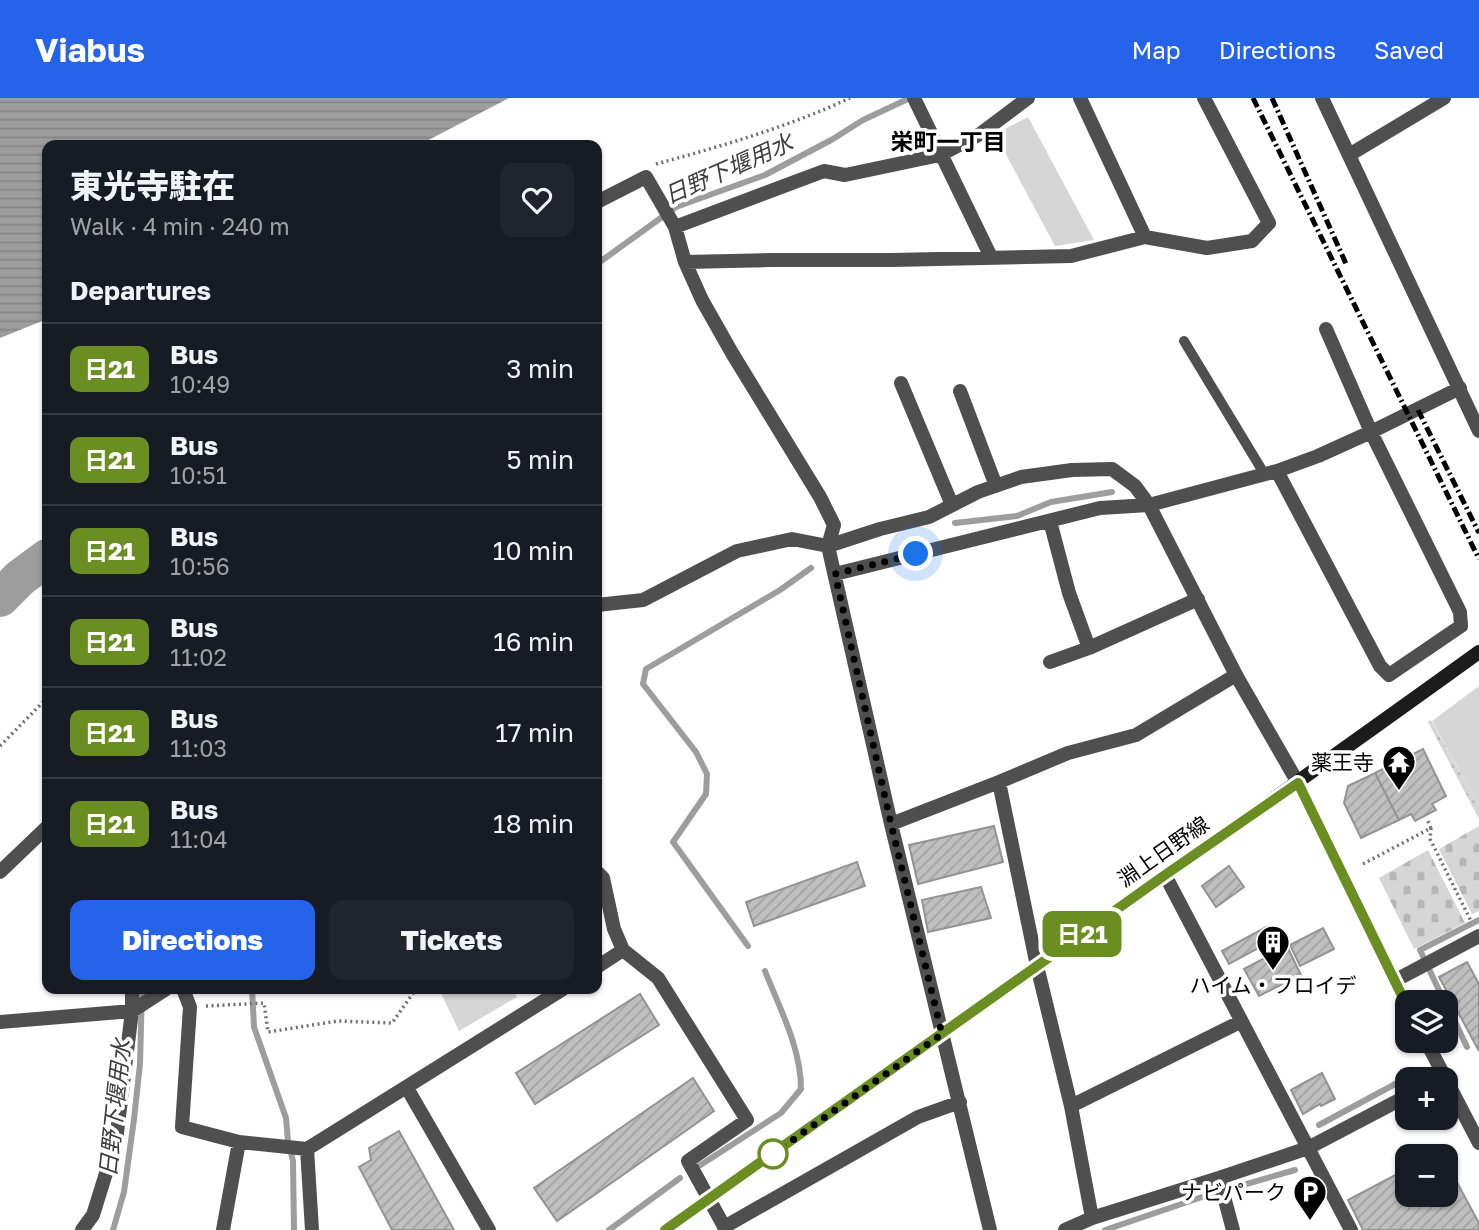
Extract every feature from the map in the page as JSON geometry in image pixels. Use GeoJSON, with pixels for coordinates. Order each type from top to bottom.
{"type":"FeatureCollection","features":[{"type":"Feature","properties":{"kind":"main road","name":"淵上日野線"},"geometry":{"type":"LineString","coordinates":[[665,1230],[1479,652]]}},
{"type":"Feature","properties":{"kind":"street"},"geometry":{"type":"LineString","coordinates":[[673,224],[824,171],[845,175],[940,155],[980,134],[1028,98]]}},
{"type":"Feature","properties":{"kind":"street"},"geometry":{"type":"LineString","coordinates":[[1080,98],[1145,237]]}},
{"type":"Feature","properties":{"kind":"street"},"geometry":{"type":"LineString","coordinates":[[685,262],[1070,256],[1145,237],[1207,248],[1252,241],[1269,223],[1204,98]]}},
{"type":"Feature","properties":{"kind":"street"},"geometry":{"type":"LineString","coordinates":[[1322,98],[1478,427]]}},
{"type":"Feature","properties":{"kind":"street"},"geometry":{"type":"LineString","coordinates":[[1349,155],[1444,98]]}},
{"type":"Feature","properties":{"kind":"street"},"geometry":{"type":"LineString","coordinates":[[915,101],[991,257]]}},
{"type":"Feature","properties":{"kind":"street"},"geometry":{"type":"LineString","coordinates":[[602,199],[646,177],[673,224],[685,262],[702,300],[834,525],[828,546],[988,1229]]}},
{"type":"Feature","properties":{"kind":"street"},"geometry":{"type":"LineString","coordinates":[[1271,473],[1380,666],[1389,675],[1461,626],[1460,612],[1371,432],[1326,329]]}},
{"type":"Feature","properties":{"kind":"street"},"geometry":{"type":"LineString","coordinates":[[901,383],[952,505]]}},
{"type":"Feature","properties":{"kind":"street"},"geometry":{"type":"LineString","coordinates":[[835,574],[1100,508],[1149,505],[1271,473],[1318,456],[1460,388]]}},
{"type":"Feature","properties":{"kind":"street"},"geometry":{"type":"LineString","coordinates":[[960,391],[996,486]]}},
{"type":"Feature","properties":{"kind":"street"},"geometry":{"type":"LineString","coordinates":[[602,604],[643,600],[737,551],[792,538],[828,546],[929,517],[978,492],[1021,477],[1112,468],[1135,485],[1149,505],[1236,675],[1298,783],[1399,990]]}},
{"type":"Feature","properties":{"kind":"street"},"geometry":{"type":"LineString","coordinates":[[1050,521],[1069,593],[1089,648]]}},
{"type":"Feature","properties":{"kind":"street"},"geometry":{"type":"LineString","coordinates":[[1050,662],[1089,648],[1198,600]]}},
{"type":"Feature","properties":{"kind":"street"},"geometry":{"type":"LineString","coordinates":[[891,824],[1069,753],[1136,735],[1236,675]]}},
{"type":"Feature","properties":{"kind":"street"},"geometry":{"type":"LineString","coordinates":[[999,782],[1037,966],[1071,1106],[1092,1218]]}},
{"type":"Feature","properties":{"kind":"street"},"geometry":{"type":"LineString","coordinates":[[0,872],[42,832]]}},
{"type":"Feature","properties":{"kind":"street"},"geometry":{"type":"LineString","coordinates":[[1165,875],[1351,1230]]}},
{"type":"Feature","properties":{"kind":"street"},"geometry":{"type":"LineString","coordinates":[[602,877],[614,929],[623,950],[658,978],[747,1120],[688,1161],[725,1229],[918,1117],[960,1102]]}},
{"type":"Feature","properties":{"kind":"street"},"geometry":{"type":"LineString","coordinates":[[1394,981],[1479,936]]}},
{"type":"Feature","properties":{"kind":"street"},"geometry":{"type":"LineString","coordinates":[[602,964],[623,950]]}},
{"type":"Feature","properties":{"kind":"street"},"geometry":{"type":"LineString","coordinates":[[82,1230],[93,1216],[116,1141],[134,1010],[132,994]]}},
{"type":"Feature","properties":{"kind":"street"},"geometry":{"type":"LineString","coordinates":[[0,1022],[134,1010],[158,994]]}},
{"type":"Feature","properties":{"kind":"street"},"geometry":{"type":"LineString","coordinates":[[185,994],[190,1007],[182,1127],[239,1142],[296,1148],[407,1088],[554,994]]}},
{"type":"Feature","properties":{"kind":"street"},"geometry":{"type":"LineString","coordinates":[[1071,1106],[1240,1021]]}},
{"type":"Feature","properties":{"kind":"street"},"geometry":{"type":"LineString","coordinates":[[407,1088],[489,1230]]}},
{"type":"Feature","properties":{"kind":"street"},"geometry":{"type":"LineString","coordinates":[[1065,1230],[1092,1218],[1220,1181],[1308,1148],[1395,1102]]}},
{"type":"Feature","properties":{"kind":"street"},"geometry":{"type":"LineString","coordinates":[[1458,1107],[1479,1143]]}},
{"type":"Feature","properties":{"kind":"street"},"geometry":{"type":"LineString","coordinates":[[223,1230],[239,1142]]}},
{"type":"Feature","properties":{"kind":"street"},"geometry":{"type":"LineString","coordinates":[[296,1148],[312,1230]]}},
{"type":"Feature","properties":{"kind":"street"},"geometry":{"type":"LineString","coordinates":[[1220,1181],[1233,1230]]}},
{"type":"Feature","properties":{"kind":"lane"},"geometry":{"type":"LineString","coordinates":[[1184,341],[1271,473]]}},
{"type":"Feature","properties":{"kind":"path"},"geometry":{"type":"LineString","coordinates":[[645,167],[759,133],[850,98]]}},
{"type":"Feature","properties":{"kind":"path"},"geometry":{"type":"LineString","coordinates":[[0,746],[42,703]]}},
{"type":"Feature","properties":{"kind":"path"},"geometry":{"type":"LineString","coordinates":[[1427,820],[1431,828],[1430,839],[1471,922]]}},
{"type":"Feature","properties":{"kind":"path"},"geometry":{"type":"LineString","coordinates":[[1363,864],[1431,828]]}},
{"type":"Feature","properties":{"kind":"path"},"geometry":{"type":"LineString","coordinates":[[190,1007],[264,1003],[268,1032],[338,1021],[392,1023],[412,994]]}},
{"type":"Feature","properties":{"kind":"green space"},"geometry":{"type":"Polygon","coordinates":[[[1028,117],[1094,240],[1055,246],[995,134],[1028,117]]]}},
{"type":"Feature","properties":{"kind":"green space"},"geometry":{"type":"Polygon","coordinates":[[[1479,686],[1479,806],[1432,721],[1479,686]]]}},
{"type":"Feature","properties":{"kind":"green space"},"geometry":{"type":"Polygon","coordinates":[[[1431,720],[1479,806],[1479,819],[1428,722],[1431,720]]]}},
{"type":"Feature","properties":{"kind":"green space"},"geometry":{"type":"Polygon","coordinates":[[[1479,826],[1479,911],[1472,914],[1439,849],[1479,826]]]}},
{"type":"Feature","properties":{"kind":"green space"},"geometry":{"type":"Polygon","coordinates":[[[1428,850],[1465,923],[1414,949],[1379,878],[1428,850]]]}},
{"type":"Feature","properties":{"kind":"green space"},"geometry":{"type":"Polygon","coordinates":[[[441,994],[515,994],[517,997],[459,1031],[441,994]]]}},
{"type":"Feature","properties":{"kind":"shaded area"},"geometry":{"type":"Polygon","coordinates":[[[0,98],[509,98],[429,140],[42,140],[42,321],[0,338],[0,98]]]}},
{"type":"Feature","properties":{"kind":"building"},"geometry":{"type":"Polygon","coordinates":[[[1423,749],[1446,796],[1432,804],[1436,810],[1415,821],[1411,814],[1399,820],[1375,773],[1423,749]]]}},
{"type":"Feature","properties":{"kind":"building"},"geometry":{"type":"Polygon","coordinates":[[[1375,773],[1399,820],[1361,838],[1344,803],[1348,786],[1375,773]]]}},
{"type":"Feature","properties":{"kind":"building"},"geometry":{"type":"Polygon","coordinates":[[[994,826],[1003,862],[918,884],[909,845],[994,826]]]}},
{"type":"Feature","properties":{"kind":"building"},"geometry":{"type":"Polygon","coordinates":[[[857,862],[865,886],[754,926],[746,902],[857,862]]]}},
{"type":"Feature","properties":{"kind":"building"},"geometry":{"type":"Polygon","coordinates":[[[1229,866],[1244,887],[1216,907],[1202,886],[1229,866]]]}},
{"type":"Feature","properties":{"kind":"building"},"geometry":{"type":"Polygon","coordinates":[[[981,887],[991,918],[928,932],[922,900],[981,887]]]}},
{"type":"Feature","properties":{"kind":"building"},"geometry":{"type":"Polygon","coordinates":[[[1266,927],[1276,947],[1263,953],[1260,947],[1229,964],[1222,951],[1266,927]]]}},
{"type":"Feature","properties":{"kind":"building"},"geometry":{"type":"Polygon","coordinates":[[[1323,928],[1334,949],[1300,966],[1290,945],[1323,928]]]}},
{"type":"Feature","properties":{"kind":"building","name":"ハイム・フロイデ"},"geometry":{"type":"Polygon","coordinates":[[[1287,946],[1301,975],[1259,996],[1244,969],[1287,946]]]}},
{"type":"Feature","properties":{"kind":"building"},"geometry":{"type":"Polygon","coordinates":[[[1467,962],[1479,984],[1479,1051],[1458,1012],[1458,990],[1446,990],[1439,977],[1467,962]]]}},
{"type":"Feature","properties":{"kind":"building"},"geometry":{"type":"Polygon","coordinates":[[[640,994],[659,1025],[535,1104],[516,1073],[640,994]]]}},
{"type":"Feature","properties":{"kind":"building"},"geometry":{"type":"Polygon","coordinates":[[[1322,1073],[1335,1099],[1303,1114],[1291,1090],[1322,1073]]]}},
{"type":"Feature","properties":{"kind":"building"},"geometry":{"type":"Polygon","coordinates":[[[693,1078],[714,1111],[557,1221],[534,1188],[693,1078]]]}},
{"type":"Feature","properties":{"kind":"building"},"geometry":{"type":"Polygon","coordinates":[[[399,1131],[454,1230],[392,1230],[359,1167],[371,1160],[369,1148],[399,1131]]]}},
{"type":"Feature","properties":{"kind":"building"},"geometry":{"type":"Polygon","coordinates":[[[1395,1175],[1395,1207],[1458,1207],[1458,1184],[1479,1223],[1479,1230],[1363,1230],[1348,1200],[1395,1175]]]}},
{"type":"Feature","properties":{"kind":"waterway","name":"日野下堰用水"},"geometry":{"type":"LineString","coordinates":[[602,260],[676,207],[765,175],[863,120],[910,98]]}},
{"type":"Feature","properties":{"kind":"waterway"},"geometry":{"type":"LineString","coordinates":[[955,523],[1017,516],[1051,502],[1112,492]]}},
{"type":"Feature","properties":{"kind":"waterway"},"geometry":{"type":"LineString","coordinates":[[0,598],[42,562]]}},
{"type":"Feature","properties":{"kind":"waterway"},"geometry":{"type":"LineString","coordinates":[[748,946],[673,842],[706,794],[707,774],[696,752],[643,684],[646,669],[780,590],[811,568]]}},
{"type":"Feature","properties":{"kind":"waterway"},"geometry":{"type":"LineString","coordinates":[[1439,990],[1420,950],[1479,920]]}},
{"type":"Feature","properties":{"kind":"waterway"},"geometry":{"type":"LineString","coordinates":[[699,1166],[781,1113],[801,1089],[794,1044],[765,971]]}},
{"type":"Feature","properties":{"kind":"waterway","name":"日野下堰用水"},"geometry":{"type":"LineString","coordinates":[[113,1230],[124,1192],[134,1119],[140,1064],[142,994]]}},
{"type":"Feature","properties":{"kind":"waterway"},"geometry":{"type":"LineString","coordinates":[[252,994],[254,1027],[286,1118],[293,1161],[294,1230]]}},
{"type":"Feature","properties":{"kind":"waterway"},"geometry":{"type":"LineString","coordinates":[[1458,1028],[1467,1047]]}},
{"type":"Feature","properties":{"kind":"waterway"},"geometry":{"type":"LineString","coordinates":[[1319,1125],[1395,1084]]}},
{"type":"Feature","properties":{"kind":"waterway"},"geometry":{"type":"LineString","coordinates":[[1105,1230],[1205,1196],[1295,1170]]}},
{"type":"Feature","properties":{"kind":"waterway"},"geometry":{"type":"LineString","coordinates":[[609,1230],[680,1178]]}},
{"type":"Feature","properties":{"kind":"railway"},"geometry":{"type":"LineString","coordinates":[[1253,98],[1479,559]]}},
{"type":"Feature","properties":{"kind":"railway"},"geometry":{"type":"LineString","coordinates":[[1272,98],[1347,266]]}},
{"type":"Feature","properties":{"kind":"railway"},"geometry":{"type":"LineString","coordinates":[[1418,410],[1479,533]]}},
{"type":"Feature","properties":{"kind":"bus line","name":"日21"},"geometry":{"type":"LineString","coordinates":[[665,1230],[1298,783],[1399,990]]}},
{"type":"Feature","properties":{"kind":"place","name":"薬王寺"},"geometry":{"type":"Point","coordinates":[1399,792]}},
{"type":"Feature","properties":{"kind":"place","name":"ハイム・フロイデ"},"geometry":{"type":"Point","coordinates":[1273,972]}},
{"type":"Feature","properties":{"kind":"place","name":"ナビパーク"},"geometry":{"type":"Point","coordinates":[1310,1222]}},
{"type":"Feature","properties":{"kind":"district","name":"栄町一丁目"},"geometry":{"type":"Point","coordinates":[948,141]}},
{"type":"Feature","properties":{"kind":"route"},"geometry":{"type":"LineString","coordinates":[[773,1154],[942,1034],[835,574],[916,554]]}}]}
